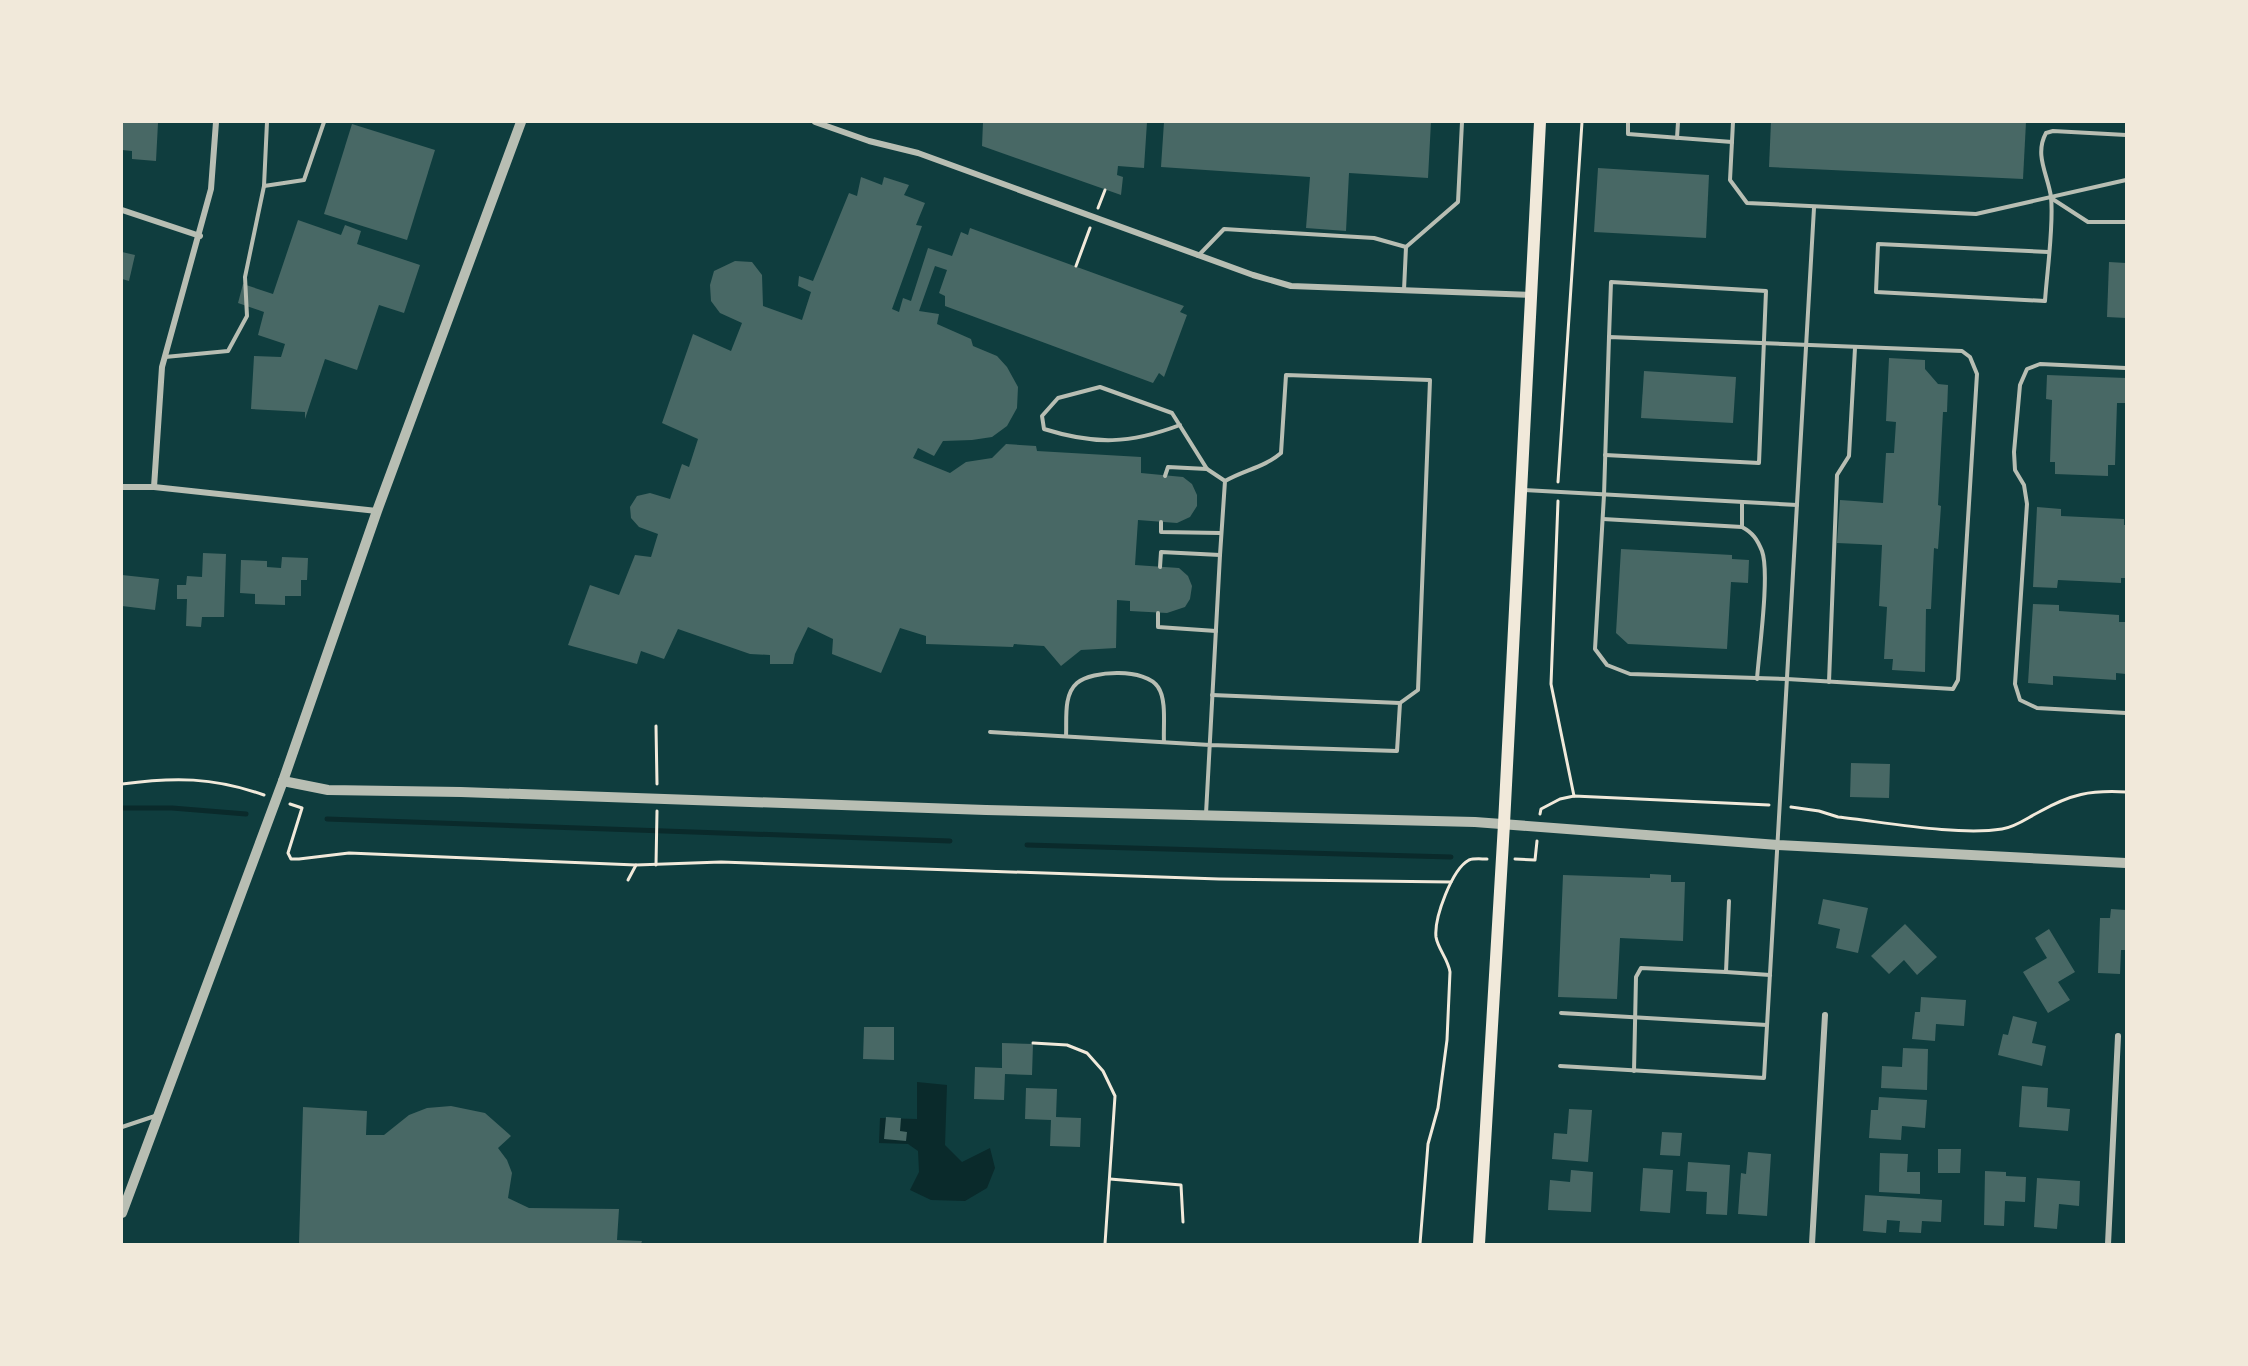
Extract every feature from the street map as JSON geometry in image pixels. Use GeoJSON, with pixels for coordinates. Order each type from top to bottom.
{"type":"FeatureCollection","features":[{"type":"Feature","properties":{"kind":"main road"},"geometry":{"type":"LineString","coordinates":[[1479,1245],[1504,824],[1540,122]]}},
{"type":"Feature","properties":{"kind":"street"},"geometry":{"type":"LineString","coordinates":[[153,487],[165,357],[182,288],[200,236],[211,189],[216,122]]}},
{"type":"Feature","properties":{"kind":"street"},"geometry":{"type":"LineString","coordinates":[[122,1213],[283,781],[377,511],[521,122]]}},
{"type":"Feature","properties":{"kind":"street"},"geometry":{"type":"LineString","coordinates":[[814,122],[868,141],[918,153],[1198,256],[1291,286],[1530,295]]}},
{"type":"Feature","properties":{"kind":"street"},"geometry":{"type":"LineString","coordinates":[[122,210],[200,236]]}},
{"type":"Feature","properties":{"kind":"street"},"geometry":{"type":"LineString","coordinates":[[122,487],[153,487],[377,511]]}},
{"type":"Feature","properties":{"kind":"street"},"geometry":{"type":"LineString","coordinates":[[283,781],[328,790],[1504,824],[1778,845],[2127,863]]}},
{"type":"Feature","properties":{"kind":"street"},"geometry":{"type":"LineString","coordinates":[[1812,1245],[1825,1016]]}},
{"type":"Feature","properties":{"kind":"street"},"geometry":{"type":"LineString","coordinates":[[2108,1245],[2118,1036]]}},
{"type":"Feature","properties":{"kind":"lane"},"geometry":{"type":"LineString","coordinates":[[165,357],[228,351],[247,316],[245,277],[264,186],[267,122]]}},
{"type":"Feature","properties":{"kind":"lane"},"geometry":{"type":"LineString","coordinates":[[264,186],[304,180],[324,122]]}},
{"type":"Feature","properties":{"kind":"lane"},"geometry":{"type":"LineString","coordinates":[[1404,291],[1406,247],[1458,202],[1462,122]]}},
{"type":"Feature","properties":{"kind":"lane"},"geometry":{"type":"LineString","coordinates":[[1628,122],[1628,134],[1732,142]]}},
{"type":"Feature","properties":{"kind":"lane"},"geometry":{"type":"LineString","coordinates":[[1677,138],[1678,122]]}},
{"type":"Feature","properties":{"kind":"lane"},"geometry":{"type":"LineString","coordinates":[[1733,122],[1730,180],[1747,203],[1976,214],[2127,180]]}},
{"type":"Feature","properties":{"kind":"lane"},"geometry":{"type":"LineString","coordinates":[[2048,252],[1878,244],[1876,292],[2045,301],[2048,252],[2051,198],[2040,154],[2041,142],[2046,133],[2127,135]]}},
{"type":"Feature","properties":{"kind":"lane"},"geometry":{"type":"LineString","coordinates":[[2051,198],[2088,222],[2127,222]]}},
{"type":"Feature","properties":{"kind":"lane"},"geometry":{"type":"LineString","coordinates":[[1560,1066],[1764,1078],[1814,207]]}},
{"type":"Feature","properties":{"kind":"lane"},"geometry":{"type":"LineString","coordinates":[[1198,256],[1224,229],[1374,238],[1406,247]]}},
{"type":"Feature","properties":{"kind":"lane"},"geometry":{"type":"LineString","coordinates":[[1605,455],[1759,463],[1765,344],[1766,291],[1611,282],[1609,337],[1605,455],[1604,495],[1603,519],[1594,649],[1607,665],[1630,674],[1953,689],[1958,680],[1977,374],[1970,357],[1962,351],[1856,348],[1806,346],[1765,344],[1609,337]]}},
{"type":"Feature","properties":{"kind":"lane"},"geometry":{"type":"LineString","coordinates":[[1829,682],[1837,475],[1849,456],[1856,348]]}},
{"type":"Feature","properties":{"kind":"lane"},"geometry":{"type":"LineString","coordinates":[[2127,368],[2040,364],[2027,369],[2020,385],[2014,452],[2015,470],[2024,485],[2027,504],[2015,684],[2020,700],[2037,708],[2127,713]]}},
{"type":"Feature","properties":{"kind":"lane"},"geometry":{"type":"LineString","coordinates":[[1212,695],[1400,703],[1418,690],[1430,380],[1286,375],[1281,453],[1270,463],[1243,471],[1226,481]]}},
{"type":"Feature","properties":{"kind":"lane"},"geometry":{"type":"LineString","coordinates":[[1180,425],[1126,441],[1074,439],[1044,429],[1041,416],[1058,398],[1100,387],[1172,412],[1180,425],[1207,469],[1226,481]]}},
{"type":"Feature","properties":{"kind":"lane"},"geometry":{"type":"LineString","coordinates":[[1165,476],[1168,467],[1207,469]]}},
{"type":"Feature","properties":{"kind":"lane"},"geometry":{"type":"LineString","coordinates":[[1206,815],[1220,533],[1226,481]]}},
{"type":"Feature","properties":{"kind":"lane"},"geometry":{"type":"LineString","coordinates":[[1520,490],[1797,505]]}},
{"type":"Feature","properties":{"kind":"lane"},"geometry":{"type":"LineString","coordinates":[[1742,502],[1742,527]]}},
{"type":"Feature","properties":{"kind":"lane"},"geometry":{"type":"LineString","coordinates":[[1603,519],[1742,527],[1753,533],[1762,553],[1764,574],[1757,679]]}},
{"type":"Feature","properties":{"kind":"lane"},"geometry":{"type":"LineString","coordinates":[[1161,522],[1161,532],[1220,533]]}},
{"type":"Feature","properties":{"kind":"lane"},"geometry":{"type":"LineString","coordinates":[[1160,567],[1161,552],[1220,555]]}},
{"type":"Feature","properties":{"kind":"lane"},"geometry":{"type":"LineString","coordinates":[[1158,612],[1158,627],[1215,631]]}},
{"type":"Feature","properties":{"kind":"lane"},"geometry":{"type":"LineString","coordinates":[[1066,736],[1068,699],[1076,684],[1093,675],[1128,673],[1149,680],[1158,686],[1162,699],[1164,742]]}},
{"type":"Feature","properties":{"kind":"lane"},"geometry":{"type":"LineString","coordinates":[[990,732],[1210,745],[1397,751],[1400,703]]}},
{"type":"Feature","properties":{"kind":"lane"},"geometry":{"type":"LineString","coordinates":[[1726,972],[1729,901]]}},
{"type":"Feature","properties":{"kind":"lane"},"geometry":{"type":"LineString","coordinates":[[1634,1071],[1637,1017],[1636,977],[1641,968],[1770,975]]}},
{"type":"Feature","properties":{"kind":"lane"},"geometry":{"type":"LineString","coordinates":[[1560,1013],[1767,1025]]}},
{"type":"Feature","properties":{"kind":"lane"},"geometry":{"type":"LineString","coordinates":[[122,1127],[157,1115]]}},
{"type":"Feature","properties":{"kind":"path"},"geometry":{"type":"LineString","coordinates":[[1574,796],[1551,684],[1558,492],[1582,122]]}},
{"type":"Feature","properties":{"kind":"path"},"geometry":{"type":"LineString","coordinates":[[656,726],[656,865]]}},
{"type":"Feature","properties":{"kind":"path"},"geometry":{"type":"LineString","coordinates":[[122,784],[170,778],[197,779],[236,785],[256,792]]}},
{"type":"Feature","properties":{"kind":"path"},"geometry":{"type":"LineString","coordinates":[[1541,809],[1560,799],[1574,796],[1780,806],[1819,811],[1838,817],[1964,830],[2002,829],[2016,825],[2075,794],[2099,791],[2127,792]]}},
{"type":"Feature","properties":{"kind":"path"},"geometry":{"type":"LineString","coordinates":[[298,807],[302,808],[302,812],[290,843],[288,853],[291,859],[349,853],[636,865],[721,862],[1219,879],[1451,882]]}},
{"type":"Feature","properties":{"kind":"path"},"geometry":{"type":"LineString","coordinates":[[1420,1245],[1428,1144],[1438,1108],[1448,1029],[1450,972],[1436,937],[1443,903],[1451,882],[1471,859]]}},
{"type":"Feature","properties":{"kind":"path"},"geometry":{"type":"LineString","coordinates":[[628,879],[636,865]]}},
{"type":"Feature","properties":{"kind":"path"},"geometry":{"type":"LineString","coordinates":[[1033,1043],[1067,1045],[1087,1053],[1103,1071],[1114,1096],[1105,1245]]}},
{"type":"Feature","properties":{"kind":"path"},"geometry":{"type":"LineString","coordinates":[[1110,1179],[1181,1185],[1183,1222]]}},
{"type":"Feature","properties":{"kind":"water"},"geometry":{"type":"Polygon","coordinates":[[[917,1082],[947,1085],[945,1145],[962,1162],[990,1148],[995,1168],[987,1188],[965,1201],[931,1200],[910,1190],[919,1172],[918,1151],[908,1144],[879,1143],[880,1118],[917,1119],[917,1082]]]}},
{"type":"Feature","properties":{"kind":"building"},"geometry":{"type":"Polygon","coordinates":[[[122,122],[158,123],[156,161],[132,159],[132,151],[122,150],[122,122]]]}},
{"type":"Feature","properties":{"kind":"building"},"geometry":{"type":"Polygon","coordinates":[[[983,122],[1147,122],[1144,168],[1118,166],[1117,175],[1123,177],[1121,195],[982,146],[983,122]]]}},
{"type":"Feature","properties":{"kind":"building"},"geometry":{"type":"Polygon","coordinates":[[[1164,122],[1431,122],[1428,178],[1349,173],[1346,231],[1306,228],[1310,177],[1161,167],[1164,122]]]}},
{"type":"Feature","properties":{"kind":"building"},"geometry":{"type":"Polygon","coordinates":[[[1771,122],[2026,122],[2023,179],[1769,167],[1771,122]]]}},
{"type":"Feature","properties":{"kind":"building"},"geometry":{"type":"Polygon","coordinates":[[[352,124],[435,150],[407,240],[324,214],[352,124]]]}},
{"type":"Feature","properties":{"kind":"building"},"geometry":{"type":"Polygon","coordinates":[[[1598,168],[1709,175],[1706,238],[1594,232],[1598,168]]]}},
{"type":"Feature","properties":{"kind":"building"},"geometry":{"type":"Polygon","coordinates":[[[861,177],[882,185],[884,177],[909,185],[904,195],[925,203],[916,225],[922,226],[892,309],[899,312],[903,298],[911,301],[928,248],[952,256],[961,232],[968,235],[970,228],[1184,306],[1180,312],[1187,315],[1164,377],[1159,373],[1153,383],[945,306],[945,296],[939,293],[947,270],[935,266],[919,311],[939,314],[937,324],[971,339],[973,346],[997,356],[1007,367],[1018,387],[1017,408],[1007,426],[992,437],[943,441],[934,456],[918,448],[913,458],[950,473],[966,462],[992,458],[1006,444],[1036,446],[1037,451],[1141,457],[1141,473],[1183,477],[1192,484],[1197,495],[1197,506],[1190,517],[1177,523],[1138,520],[1135,565],[1179,568],[1188,576],[1192,586],[1190,599],[1185,607],[1167,613],[1130,611],[1130,601],[1117,600],[1116,648],[1081,650],[1061,666],[1044,646],[926,644],[926,636],[900,628],[881,673],[832,654],[833,639],[808,627],[795,654],[793,664],[770,664],[770,655],[750,654],[678,629],[664,659],[641,651],[637,664],[568,645],[590,585],[619,595],[635,555],[651,557],[658,534],[639,527],[631,518],[630,507],[637,496],[650,493],[670,499],[682,464],[689,467],[698,439],[662,423],[693,334],[731,351],[742,323],[720,313],[711,301],[710,285],[714,271],[735,261],[752,262],[762,275],[763,306],[802,320],[811,292],[798,286],[799,276],[813,281],[849,193],[857,196],[861,177]]]}},
{"type":"Feature","properties":{"kind":"building"},"geometry":{"type":"Polygon","coordinates":[[[298,220],[341,235],[345,225],[361,231],[357,244],[420,265],[404,313],[379,305],[357,370],[325,359],[305,419],[305,412],[251,409],[254,356],[281,357],[285,344],[258,335],[264,312],[238,303],[243,284],[273,294],[298,220]]]}},
{"type":"Feature","properties":{"kind":"building"},"geometry":{"type":"Polygon","coordinates":[[[122,252],[135,255],[129,281],[122,279],[122,252]]]}},
{"type":"Feature","properties":{"kind":"building"},"geometry":{"type":"Polygon","coordinates":[[[2109,262],[2126,263],[2126,318],[2107,317],[2109,262]]]}},
{"type":"Feature","properties":{"kind":"building"},"geometry":{"type":"Polygon","coordinates":[[[1889,358],[1925,360],[1925,369],[1938,384],[1948,385],[1947,412],[1943,412],[1938,549],[1934,548],[1931,609],[1926,609],[1925,672],[1892,670],[1893,659],[1884,659],[1887,607],[1879,606],[1882,545],[1837,543],[1840,500],[1883,503],[1886,453],[1894,453],[1896,422],[1886,421],[1889,358]]]}},
{"type":"Feature","properties":{"kind":"building"},"geometry":{"type":"Polygon","coordinates":[[[1644,371],[1736,377],[1733,423],[1641,418],[1644,371]]]}},
{"type":"Feature","properties":{"kind":"building"},"geometry":{"type":"Polygon","coordinates":[[[2047,375],[2126,378],[2125,403],[2117,403],[2115,465],[2108,465],[2108,476],[2055,474],[2055,462],[2050,462],[2052,400],[2046,399],[2047,375]]]}},
{"type":"Feature","properties":{"kind":"building"},"geometry":{"type":"Polygon","coordinates":[[[2037,507],[2061,509],[2061,516],[2124,519],[2126,578],[2121,578],[2121,583],[2058,580],[2057,588],[2033,587],[2037,507]]]}},
{"type":"Feature","properties":{"kind":"building"},"geometry":{"type":"Polygon","coordinates":[[[1621,549],[1732,555],[1732,559],[1749,560],[1748,583],[1731,582],[1727,649],[1628,644],[1616,633],[1621,549]]]}},
{"type":"Feature","properties":{"kind":"building"},"geometry":{"type":"Polygon","coordinates":[[[203,553],[226,554],[224,617],[202,617],[201,627],[186,626],[187,599],[177,599],[177,585],[186,585],[187,576],[202,577],[203,553]]]}},
{"type":"Feature","properties":{"kind":"building"},"geometry":{"type":"Polygon","coordinates":[[[282,557],[308,558],[307,580],[301,580],[301,596],[285,596],[285,605],[255,604],[255,594],[240,593],[241,560],[267,561],[267,567],[281,568],[282,557]]]}},
{"type":"Feature","properties":{"kind":"building"},"geometry":{"type":"Polygon","coordinates":[[[122,575],[159,579],[155,610],[122,606],[122,575]]]}},
{"type":"Feature","properties":{"kind":"building"},"geometry":{"type":"Polygon","coordinates":[[[2033,604],[2059,605],[2059,611],[2119,615],[2119,622],[2126,622],[2126,674],[2116,673],[2116,680],[2053,676],[2053,685],[2028,683],[2033,604]]]}},
{"type":"Feature","properties":{"kind":"building"},"geometry":{"type":"Polygon","coordinates":[[[1851,763],[1890,764],[1889,798],[1850,797],[1851,763]]]}},
{"type":"Feature","properties":{"kind":"building"},"geometry":{"type":"Polygon","coordinates":[[[1650,874],[1671,875],[1671,882],[1685,882],[1683,941],[1620,938],[1617,999],[1558,997],[1563,875],[1650,878],[1650,874]]]}},
{"type":"Feature","properties":{"kind":"building"},"geometry":{"type":"Polygon","coordinates":[[[1823,899],[1868,908],[1858,953],[1836,948],[1840,929],[1818,924],[1823,899]]]}},
{"type":"Feature","properties":{"kind":"building"},"geometry":{"type":"Polygon","coordinates":[[[2111,909],[2126,910],[2126,950],[2121,950],[2120,974],[2098,973],[2100,918],[2110,918],[2111,909]]]}},
{"type":"Feature","properties":{"kind":"building"},"geometry":{"type":"Polygon","coordinates":[[[1905,924],[1937,957],[1917,975],[1904,960],[1889,974],[1871,956],[1905,924]]]}},
{"type":"Feature","properties":{"kind":"building"},"geometry":{"type":"Polygon","coordinates":[[[2049,929],[2075,972],[2058,982],[2070,1000],[2048,1013],[2023,972],[2047,958],[2035,938],[2049,929]]]}},
{"type":"Feature","properties":{"kind":"building"},"geometry":{"type":"Polygon","coordinates":[[[1921,997],[1966,1000],[1964,1026],[1936,1024],[1935,1041],[1912,1039],[1915,1012],[1920,1012],[1921,997]]]}},
{"type":"Feature","properties":{"kind":"building"},"geometry":{"type":"Polygon","coordinates":[[[2013,1016],[2037,1022],[2032,1043],[2046,1046],[2042,1066],[1998,1055],[2003,1034],[2008,1035],[2013,1016]]]}},
{"type":"Feature","properties":{"kind":"building"},"geometry":{"type":"Polygon","coordinates":[[[864,1027],[894,1027],[894,1060],[863,1059],[864,1027]]]}},
{"type":"Feature","properties":{"kind":"building"},"geometry":{"type":"Polygon","coordinates":[[[1002,1043],[1033,1044],[1032,1075],[1005,1074],[1004,1100],[974,1099],[975,1067],[1002,1068],[1002,1043]]]}},
{"type":"Feature","properties":{"kind":"building"},"geometry":{"type":"Polygon","coordinates":[[[1903,1048],[1928,1049],[1927,1090],[1881,1088],[1882,1066],[1902,1067],[1903,1048]]]}},
{"type":"Feature","properties":{"kind":"building"},"geometry":{"type":"Polygon","coordinates":[[[2022,1086],[2048,1088],[2047,1107],[2070,1109],[2068,1131],[2019,1127],[2022,1086]]]}},
{"type":"Feature","properties":{"kind":"building"},"geometry":{"type":"Polygon","coordinates":[[[1026,1088],[1057,1089],[1056,1117],[1081,1118],[1080,1147],[1050,1146],[1051,1120],[1025,1119],[1026,1088]]]}},
{"type":"Feature","properties":{"kind":"building"},"geometry":{"type":"Polygon","coordinates":[[[1879,1097],[1927,1100],[1925,1128],[1902,1126],[1901,1140],[1869,1138],[1871,1110],[1878,1110],[1879,1097]]]}},
{"type":"Feature","properties":{"kind":"building"},"geometry":{"type":"Polygon","coordinates":[[[451,1106],[485,1113],[511,1136],[498,1148],[507,1160],[512,1173],[508,1198],[529,1208],[619,1209],[617,1240],[642,1241],[641,1244],[299,1244],[303,1107],[367,1111],[366,1135],[384,1135],[409,1115],[427,1108],[451,1106]]]}},
{"type":"Feature","properties":{"kind":"building"},"geometry":{"type":"Polygon","coordinates":[[[1569,1109],[1592,1110],[1588,1162],[1552,1159],[1554,1133],[1567,1134],[1569,1109]]]}},
{"type":"Feature","properties":{"kind":"building"},"geometry":{"type":"Polygon","coordinates":[[[886,1117],[901,1118],[900,1131],[907,1132],[906,1141],[884,1139],[886,1117]]]}},
{"type":"Feature","properties":{"kind":"building"},"geometry":{"type":"Polygon","coordinates":[[[1662,1132],[1682,1133],[1680,1156],[1660,1155],[1662,1132]]]}},
{"type":"Feature","properties":{"kind":"building"},"geometry":{"type":"Polygon","coordinates":[[[1938,1149],[1961,1149],[1960,1173],[1938,1173],[1938,1149]]]}},
{"type":"Feature","properties":{"kind":"building"},"geometry":{"type":"Polygon","coordinates":[[[1748,1152],[1771,1154],[1767,1216],[1738,1214],[1741,1173],[1746,1174],[1748,1152]]]}},
{"type":"Feature","properties":{"kind":"building"},"geometry":{"type":"Polygon","coordinates":[[[1880,1153],[1908,1154],[1907,1172],[1920,1172],[1920,1194],[1879,1192],[1880,1153]]]}},
{"type":"Feature","properties":{"kind":"building"},"geometry":{"type":"Polygon","coordinates":[[[1688,1162],[1730,1165],[1727,1215],[1706,1214],[1707,1192],[1686,1191],[1688,1162]]]}},
{"type":"Feature","properties":{"kind":"building"},"geometry":{"type":"Polygon","coordinates":[[[1643,1168],[1673,1170],[1670,1213],[1640,1211],[1643,1168]]]}},
{"type":"Feature","properties":{"kind":"building"},"geometry":{"type":"Polygon","coordinates":[[[1571,1170],[1593,1172],[1591,1212],[1548,1210],[1550,1180],[1570,1182],[1571,1170]]]}},
{"type":"Feature","properties":{"kind":"building"},"geometry":{"type":"Polygon","coordinates":[[[1985,1171],[2006,1172],[2006,1176],[2026,1177],[2025,1202],[2005,1201],[2004,1226],[1984,1225],[1985,1171]]]}},
{"type":"Feature","properties":{"kind":"building"},"geometry":{"type":"Polygon","coordinates":[[[2037,1178],[2080,1181],[2079,1206],[2059,1204],[2057,1229],[2034,1227],[2037,1178]]]}},
{"type":"Feature","properties":{"kind":"building"},"geometry":{"type":"Polygon","coordinates":[[[1865,1195],[1942,1200],[1941,1222],[1922,1221],[1921,1233],[1899,1232],[1900,1221],[1887,1220],[1886,1233],[1863,1231],[1865,1195]]]}},
{"type":"Feature","properties":{"kind":"waterway"},"geometry":{"type":"LineString","coordinates":[[122,808],[172,808],[246,814]]}},
{"type":"Feature","properties":{"kind":"waterway"},"geometry":{"type":"LineString","coordinates":[[327,819],[950,841]]}},
{"type":"Feature","properties":{"kind":"waterway"},"geometry":{"type":"LineString","coordinates":[[1027,845],[1451,857]]}}]}
